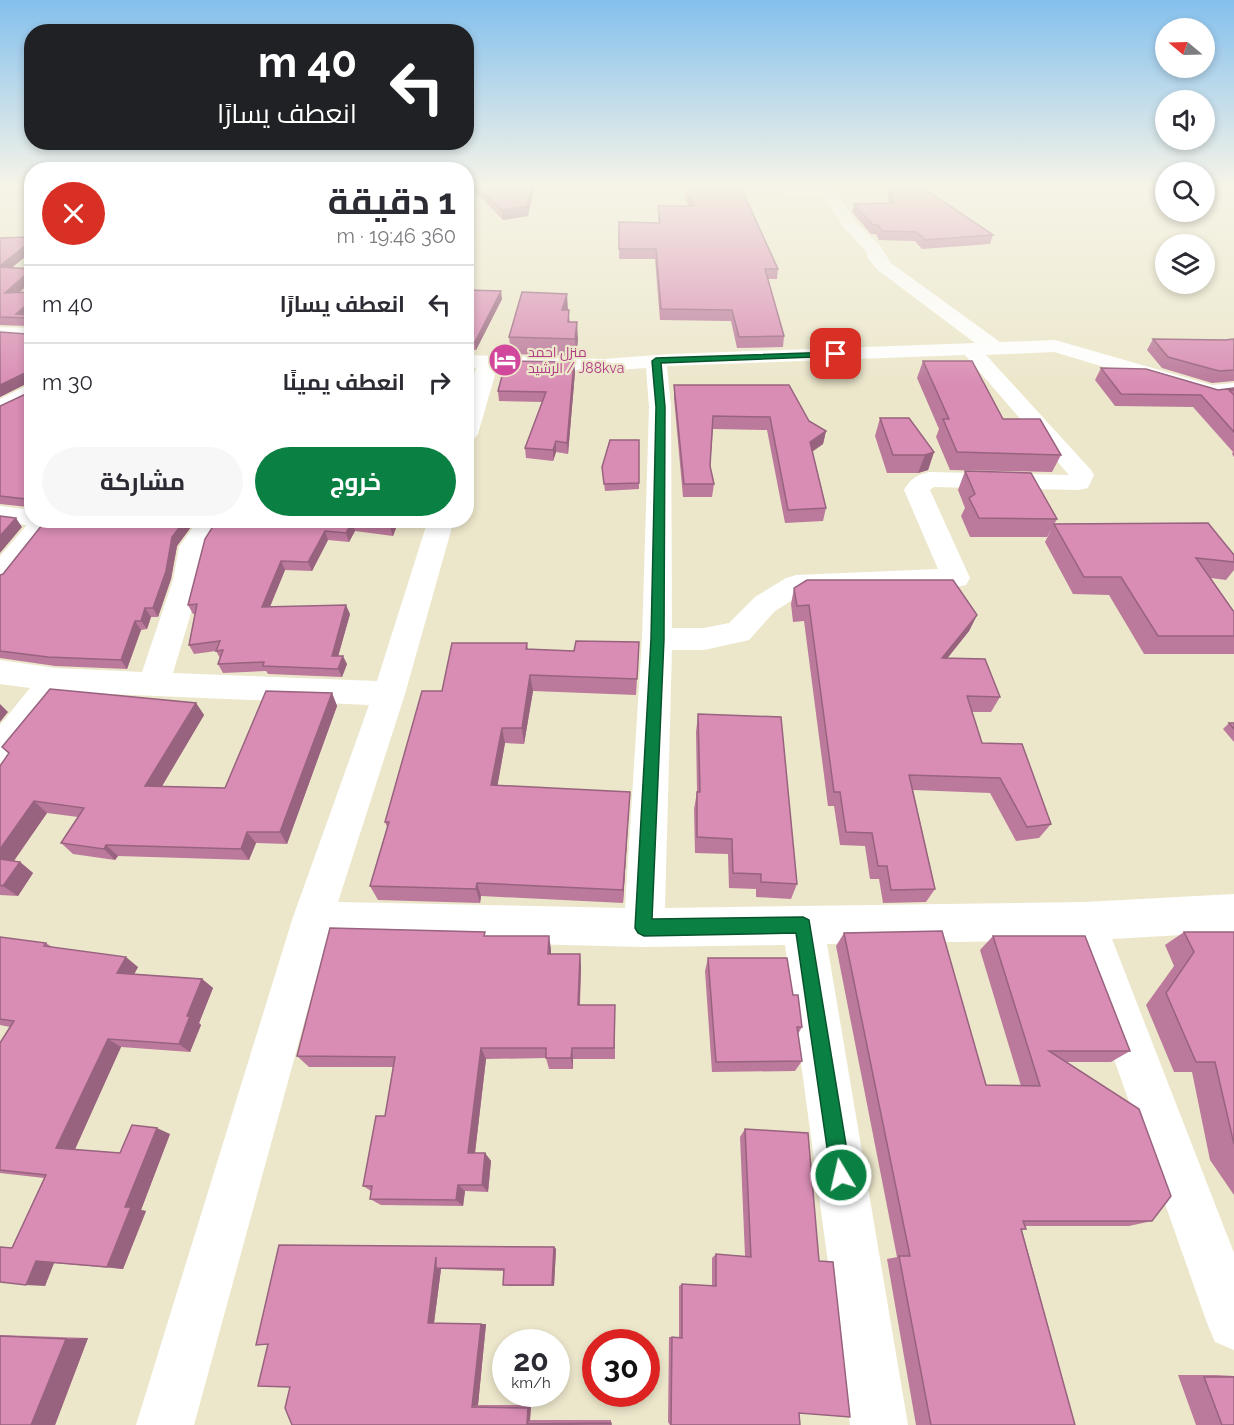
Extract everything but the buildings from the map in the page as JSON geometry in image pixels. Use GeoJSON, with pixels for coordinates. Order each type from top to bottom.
{"type":"FeatureCollection","features":[{"type":"Feature","properties":{"kind":"street"},"geometry":{"type":"LineString","coordinates":[[657,639],[705,639],[738,632],[765,604],[796,585],[956,578],[917,490],[920,484],[929,479],[1078,483],[1082,475],[983,349],[885,267],[875,254]]}},
{"type":"Feature","properties":{"kind":"street"},"geometry":{"type":"LineString","coordinates":[[0,347],[17,333]]}},
{"type":"Feature","properties":{"kind":"street"},"geometry":{"type":"LineString","coordinates":[[474,382],[477,362],[604,365],[656,361],[1055,346],[1211,392],[1234,390]]}},
{"type":"Feature","properties":{"kind":"street"},"geometry":{"type":"LineString","coordinates":[[644,928],[657,639],[660,407],[656,361]]}},
{"type":"Feature","properties":{"kind":"street"},"geometry":{"type":"LineString","coordinates":[[0,408],[24,394]]}},
{"type":"Feature","properties":{"kind":"street"},"geometry":{"type":"LineString","coordinates":[[0,514],[24,517]]}},
{"type":"Feature","properties":{"kind":"street"},"geometry":{"type":"LineString","coordinates":[[0,574],[39,528]]}},
{"type":"Feature","properties":{"kind":"street"},"geometry":{"type":"LineString","coordinates":[[154,683],[187,580],[193,547],[206,528]]}},
{"type":"Feature","properties":{"kind":"street"},"geometry":{"type":"LineString","coordinates":[[165,1425],[312,920],[389,694],[439,528]]}},
{"type":"Feature","properties":{"kind":"street"},"geometry":{"type":"LineString","coordinates":[[0,672],[56,680],[389,694]]}},
{"type":"Feature","properties":{"kind":"street"},"geometry":{"type":"LineString","coordinates":[[0,749],[56,680]]}},
{"type":"Feature","properties":{"kind":"street"},"geometry":{"type":"LineString","coordinates":[[312,920],[644,928],[1085,921],[1234,913]]}},
{"type":"Feature","properties":{"kind":"street"},"geometry":{"type":"LineString","coordinates":[[1085,921],[1234,1323]]}},
{"type":"Feature","properties":{"kind":"street"},"geometry":{"type":"LineString","coordinates":[[803,925],[879,1425]]}},
{"type":"Feature","properties":{"kind":"place","name":"منزل احمد الرشيد / J88kva"},"geometry":{"type":"Point","coordinates":[505,360]}},
{"type":"Feature","properties":{"kind":"route"},"geometry":{"type":"LineString","coordinates":[[836,354],[656,361],[660,407],[657,639],[644,928],[803,925],[841,1175]]}}]}
